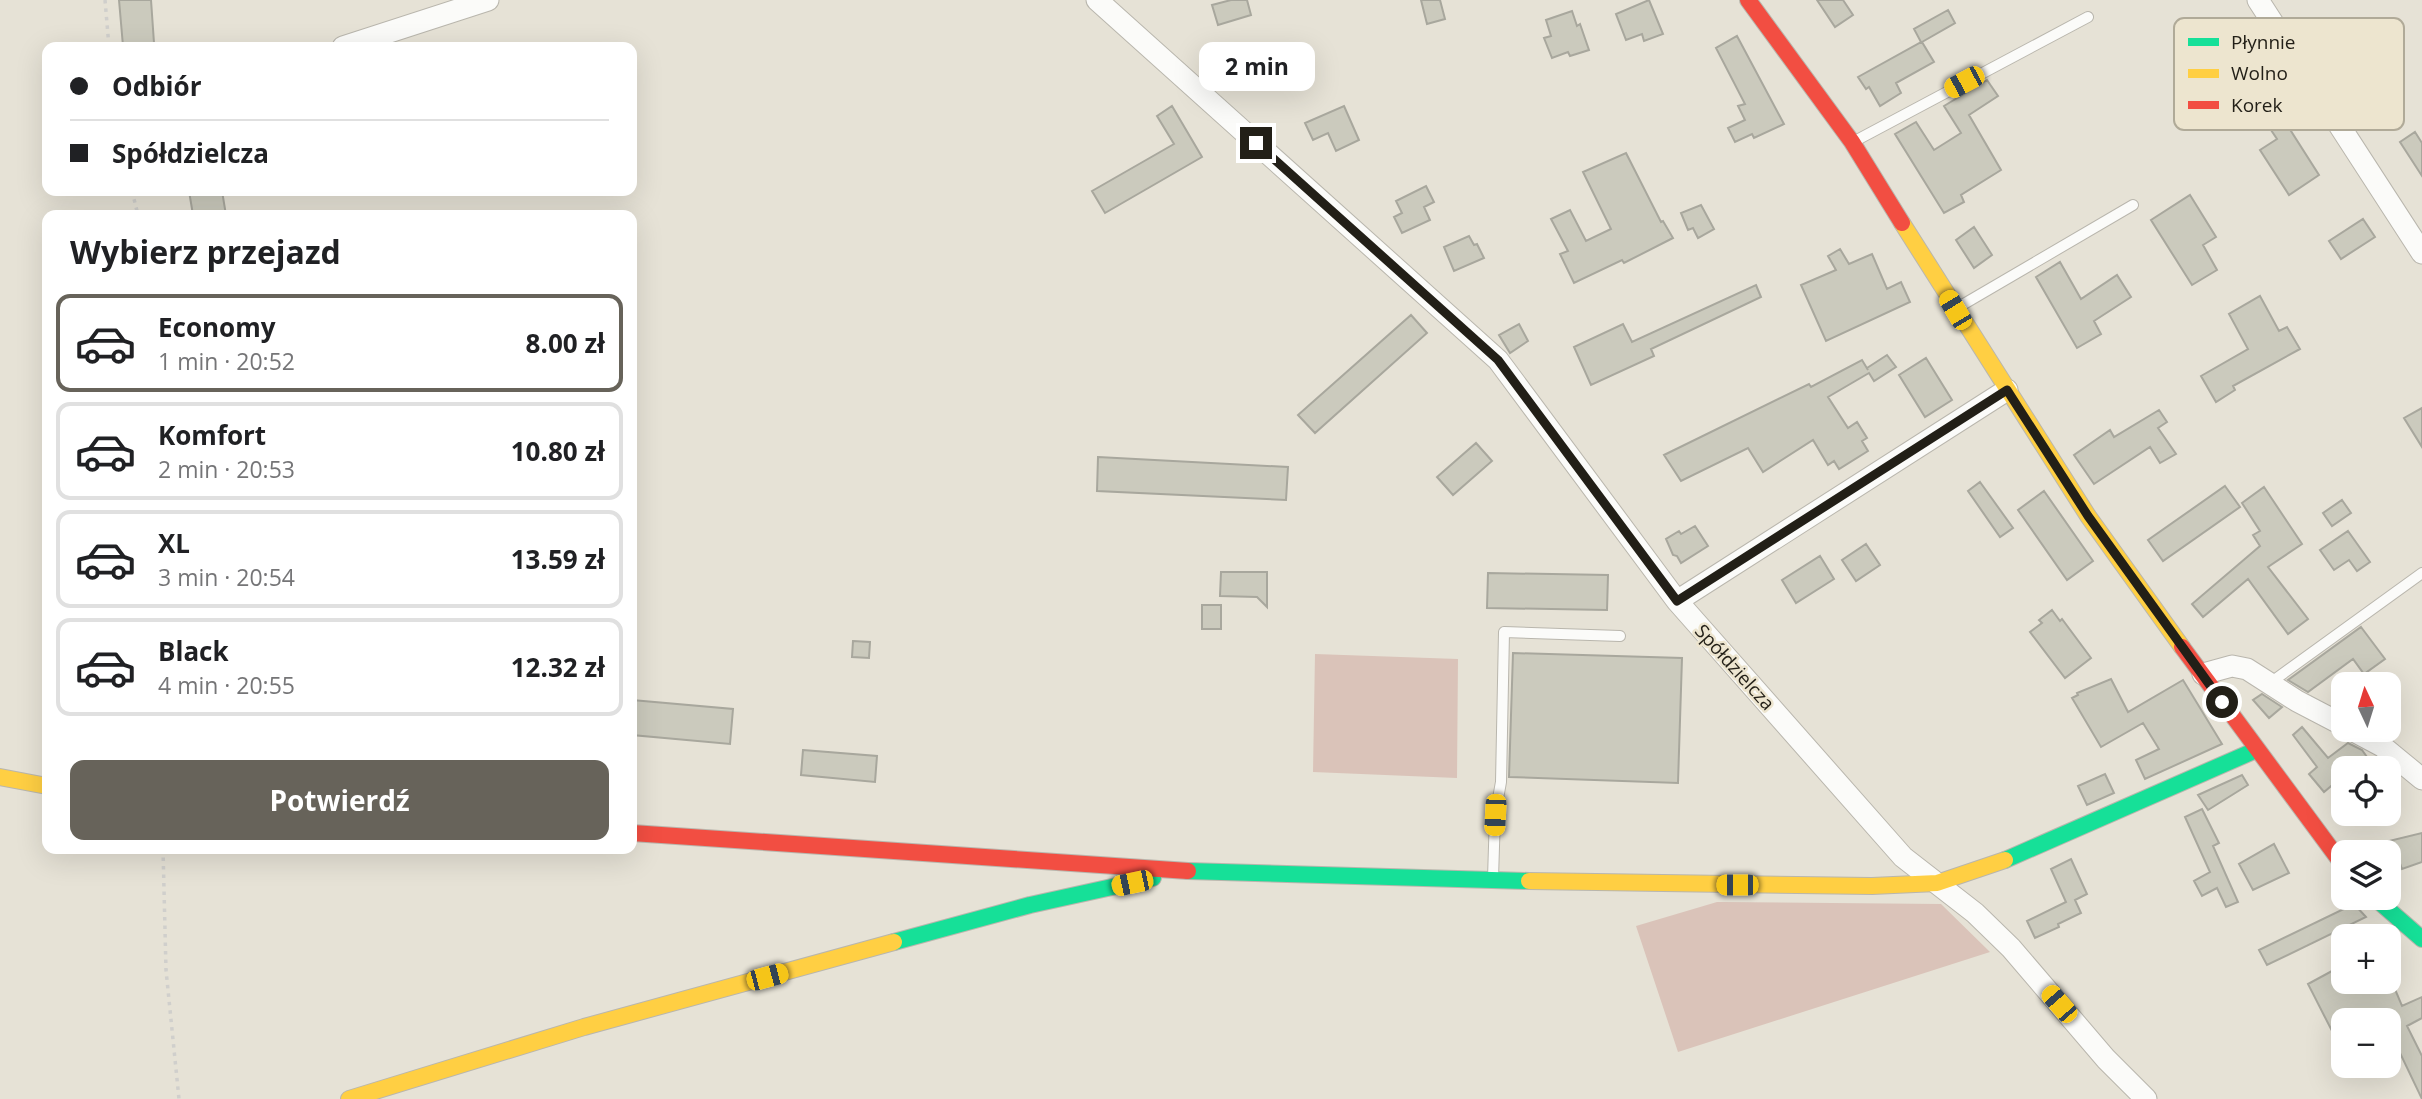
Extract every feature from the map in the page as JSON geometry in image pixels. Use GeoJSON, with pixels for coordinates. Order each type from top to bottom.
{"type":"FeatureCollection","features":[{"type":"Feature","properties":{"kind":"main road"},"geometry":{"type":"LineString","coordinates":[[1753,2],[1852,142],[1955,310],[2088,516],[2256,750],[2331,849]]}},
{"type":"Feature","properties":{"kind":"main road"},"geometry":{"type":"LineString","coordinates":[[637,833],[1188,871],[1850,886],[1937,883],[1994,865],[2256,750]]}},
{"type":"Feature","properties":{"kind":"main road"},"geometry":{"type":"LineString","coordinates":[[0,777],[42,785]]}},
{"type":"Feature","properties":{"kind":"main road"},"geometry":{"type":"LineString","coordinates":[[1038,903],[1048,892],[1051,882],[1051,870],[1046,861]]}},
{"type":"Feature","properties":{"kind":"main road"},"geometry":{"type":"LineString","coordinates":[[349,1099],[584,1027],[1038,903],[1188,871]]}},
{"type":"Feature","properties":{"kind":"main road"},"geometry":{"type":"LineString","coordinates":[[2389,910],[2422,939]]}},
{"type":"Feature","properties":{"kind":"street"},"geometry":{"type":"LineString","coordinates":[[358,42],[488,0]]}},
{"type":"Feature","properties":{"kind":"street","name":"Spółdzielcza"},"geometry":{"type":"LineString","coordinates":[[1097,0],[1498,360],[1677,601],[1903,857],[1975,913],[2011,948],[2106,1059],[2146,1099]]}},
{"type":"Feature","properties":{"kind":"street"},"geometry":{"type":"LineString","coordinates":[[2258,0],[2270,18]]}},
{"type":"Feature","properties":{"kind":"street"},"geometry":{"type":"LineString","coordinates":[[2342,130],[2422,253]]}},
{"type":"Feature","properties":{"kind":"street"},"geometry":{"type":"LineString","coordinates":[[1677,601],[2007,390]]}},
{"type":"Feature","properties":{"kind":"street"},"geometry":{"type":"LineString","coordinates":[[2203,674],[2240,667],[2331,719]]}},
{"type":"Feature","properties":{"kind":"street"},"geometry":{"type":"LineString","coordinates":[[2374,742],[2422,779]]}},
{"type":"Feature","properties":{"kind":"lane"},"geometry":{"type":"LineString","coordinates":[[1852,142],[2088,17]]}},
{"type":"Feature","properties":{"kind":"lane"},"geometry":{"type":"LineString","coordinates":[[1955,310],[2133,205]]}},
{"type":"Feature","properties":{"kind":"lane"},"geometry":{"type":"LineString","coordinates":[[2270,683],[2422,573]]}},
{"type":"Feature","properties":{"kind":"lane"},"geometry":{"type":"LineString","coordinates":[[1493,880],[1495,815],[1501,782],[1504,632],[1620,636]]}},
{"type":"Feature","properties":{"kind":"path"},"geometry":{"type":"LineString","coordinates":[[105,0],[109,42]]}},
{"type":"Feature","properties":{"kind":"path"},"geometry":{"type":"LineString","coordinates":[[163,854],[166,970],[178,1099]]}},
{"type":"Feature","properties":{"kind":"shaded area"},"geometry":{"type":"Polygon","coordinates":[[[1315,654],[1458,659],[1457,778],[1313,772],[1315,654]]]}},
{"type":"Feature","properties":{"kind":"shaded area"},"geometry":{"type":"Polygon","coordinates":[[[1717,902],[1941,904],[1990,952],[1678,1052],[1636,926],[1717,902]]]}},
{"type":"Feature","properties":{"kind":"building"},"geometry":{"type":"Polygon","coordinates":[[[119,0],[151,0],[154,42],[123,42],[119,0]]]}},
{"type":"Feature","properties":{"kind":"building"},"geometry":{"type":"Polygon","coordinates":[[[1231,0],[1247,0],[1251,15],[1218,25],[1212,5],[1231,0]]]}},
{"type":"Feature","properties":{"kind":"building"},"geometry":{"type":"Polygon","coordinates":[[[1421,0],[1440,0],[1445,19],[1427,24],[1421,0]]]}},
{"type":"Feature","properties":{"kind":"building"},"geometry":{"type":"Polygon","coordinates":[[[1649,0],[1663,34],[1644,41],[1642,34],[1626,40],[1616,14],[1649,0]]]}},
{"type":"Feature","properties":{"kind":"building"},"geometry":{"type":"Polygon","coordinates":[[[1817,0],[1843,0],[1853,15],[1835,27],[1817,0]]]}},
{"type":"Feature","properties":{"kind":"building"},"geometry":{"type":"Polygon","coordinates":[[[1948,10],[1955,23],[1922,42],[1934,62],[1896,83],[1901,93],[1880,106],[1869,87],[1866,89],[1858,77],[1921,42],[1914,29],[1948,10]]]}},
{"type":"Feature","properties":{"kind":"building"},"geometry":{"type":"Polygon","coordinates":[[[1572,11],[1577,26],[1580,24],[1589,50],[1570,56],[1568,52],[1552,58],[1544,38],[1551,36],[1546,20],[1572,11]]]}},
{"type":"Feature","properties":{"kind":"building"},"geometry":{"type":"Polygon","coordinates":[[[1737,36],[1784,124],[1754,138],[1752,134],[1735,142],[1728,128],[1745,120],[1738,106],[1745,104],[1716,48],[1737,36]]]}},
{"type":"Feature","properties":{"kind":"building"},"geometry":{"type":"Polygon","coordinates":[[[1987,80],[1998,96],[1969,115],[2001,170],[1961,195],[1964,202],[1944,213],[1895,134],[1916,122],[1934,150],[1961,133],[1944,106],[1987,80]]]}},
{"type":"Feature","properties":{"kind":"building"},"geometry":{"type":"Polygon","coordinates":[[[1172,106],[1202,157],[1105,213],[1092,191],[1174,144],[1157,116],[1172,106]]]}},
{"type":"Feature","properties":{"kind":"building"},"geometry":{"type":"Polygon","coordinates":[[[1344,106],[1359,140],[1336,151],[1328,133],[1313,140],[1305,123],[1344,106]]]}},
{"type":"Feature","properties":{"kind":"building"},"geometry":{"type":"Polygon","coordinates":[[[2271,130],[2293,130],[2319,175],[2289,195],[2260,150],[2277,139],[2271,130]]]}},
{"type":"Feature","properties":{"kind":"building"},"geometry":{"type":"Polygon","coordinates":[[[2415,132],[2422,143],[2422,176],[2400,142],[2415,132]]]}},
{"type":"Feature","properties":{"kind":"building"},"geometry":{"type":"Polygon","coordinates":[[[1626,153],[1661,222],[1663,221],[1673,238],[1624,263],[1622,260],[1574,283],[1560,254],[1568,251],[1551,219],[1570,210],[1586,241],[1611,229],[1583,172],[1626,153]]]}},
{"type":"Feature","properties":{"kind":"building"},"geometry":{"type":"Polygon","coordinates":[[[1426,186],[1434,202],[1424,207],[1430,220],[1402,233],[1394,217],[1402,213],[1396,201],[1426,186]]]}},
{"type":"Feature","properties":{"kind":"building"},"geometry":{"type":"Polygon","coordinates":[[[2190,195],[2216,237],[2203,245],[2217,270],[2192,285],[2151,220],[2190,195]]]}},
{"type":"Feature","properties":{"kind":"building"},"geometry":{"type":"Polygon","coordinates":[[[190,196],[223,196],[225,210],[192,210],[190,196]]]}},
{"type":"Feature","properties":{"kind":"building"},"geometry":{"type":"Polygon","coordinates":[[[1701,205],[1714,229],[1698,238],[1693,228],[1688,230],[1681,213],[1701,205]]]}},
{"type":"Feature","properties":{"kind":"building"},"geometry":{"type":"Polygon","coordinates":[[[2363,219],[2375,237],[2341,259],[2329,241],[2363,219]]]}},
{"type":"Feature","properties":{"kind":"building"},"geometry":{"type":"Polygon","coordinates":[[[1974,227],[1992,255],[1974,268],[1956,240],[1974,227]]]}},
{"type":"Feature","properties":{"kind":"building"},"geometry":{"type":"Polygon","coordinates":[[[1469,236],[1474,245],[1477,244],[1484,258],[1454,271],[1444,247],[1469,236]]]}},
{"type":"Feature","properties":{"kind":"building"},"geometry":{"type":"Polygon","coordinates":[[[1840,249],[1849,264],[1872,254],[1887,289],[1901,282],[1910,302],[1826,341],[1801,285],[1836,270],[1828,256],[1840,249]]]}},
{"type":"Feature","properties":{"kind":"building"},"geometry":{"type":"Polygon","coordinates":[[[2060,262],[2081,299],[2117,275],[2131,297],[2094,321],[2101,334],[2077,348],[2036,277],[2060,262]]]}},
{"type":"Feature","properties":{"kind":"building"},"geometry":{"type":"Polygon","coordinates":[[[1756,285],[1761,297],[1651,349],[1654,356],[1591,385],[1574,347],[1623,324],[1632,342],[1756,285]]]}},
{"type":"Feature","properties":{"kind":"building"},"geometry":{"type":"Polygon","coordinates":[[[2260,296],[2279,331],[2287,327],[2300,349],[2233,386],[2235,390],[2216,402],[2201,376],[2248,349],[2229,314],[2260,296]]]}},
{"type":"Feature","properties":{"kind":"building"},"geometry":{"type":"Polygon","coordinates":[[[1411,315],[1427,333],[1315,433],[1298,415],[1411,315]]]}},
{"type":"Feature","properties":{"kind":"building"},"geometry":{"type":"Polygon","coordinates":[[[1519,324],[1528,341],[1510,353],[1499,335],[1519,324]]]}},
{"type":"Feature","properties":{"kind":"building"},"geometry":{"type":"Polygon","coordinates":[[[1887,355],[1896,367],[1874,381],[1869,373],[1828,397],[1848,428],[1857,422],[1867,438],[1862,441],[1868,451],[1839,469],[1834,461],[1828,465],[1813,440],[1763,472],[1748,448],[1681,481],[1664,455],[1809,384],[1811,387],[1862,360],[1868,370],[1867,368],[1887,355]]]}},
{"type":"Feature","properties":{"kind":"building"},"geometry":{"type":"Polygon","coordinates":[[[1926,358],[1952,400],[1925,417],[1899,375],[1926,358]]]}},
{"type":"Feature","properties":{"kind":"building"},"geometry":{"type":"Polygon","coordinates":[[[2422,408],[2422,447],[2404,418],[2422,408]]]}},
{"type":"Feature","properties":{"kind":"building"},"geometry":{"type":"Polygon","coordinates":[[[2159,410],[2167,422],[2158,428],[2176,454],[2160,463],[2150,447],[2094,484],[2074,455],[2110,430],[2114,437],[2159,410]]]}},
{"type":"Feature","properties":{"kind":"building"},"geometry":{"type":"Polygon","coordinates":[[[1476,443],[1492,461],[1453,495],[1437,477],[1476,443]]]}},
{"type":"Feature","properties":{"kind":"building"},"geometry":{"type":"Polygon","coordinates":[[[1098,457],[1288,467],[1286,500],[1097,491],[1098,457]]]}},
{"type":"Feature","properties":{"kind":"building"},"geometry":{"type":"Polygon","coordinates":[[[1980,482],[2013,528],[2000,537],[1968,491],[1980,482]]]}},
{"type":"Feature","properties":{"kind":"building"},"geometry":{"type":"Polygon","coordinates":[[[2225,486],[2240,507],[2163,561],[2148,540],[2225,486]]]}},
{"type":"Feature","properties":{"kind":"building"},"geometry":{"type":"Polygon","coordinates":[[[2264,487],[2302,544],[2268,567],[2308,619],[2288,634],[2248,579],[2203,617],[2192,604],[2260,546],[2253,535],[2260,531],[2242,503],[2264,487]]]}},
{"type":"Feature","properties":{"kind":"building"},"geometry":{"type":"Polygon","coordinates":[[[2044,491],[2093,561],[2067,580],[2018,510],[2044,491]]]}},
{"type":"Feature","properties":{"kind":"building"},"geometry":{"type":"Polygon","coordinates":[[[2342,500],[2351,513],[2332,526],[2323,513],[2342,500]]]}},
{"type":"Feature","properties":{"kind":"building"},"geometry":{"type":"Polygon","coordinates":[[[1695,526],[1708,546],[1681,563],[1677,556],[1673,555],[1666,539],[1695,526]]]}},
{"type":"Feature","properties":{"kind":"building"},"geometry":{"type":"Polygon","coordinates":[[[2348,531],[2370,562],[2357,571],[2349,560],[2334,570],[2320,550],[2348,531]]]}},
{"type":"Feature","properties":{"kind":"building"},"geometry":{"type":"Polygon","coordinates":[[[1866,544],[1880,565],[1856,581],[1842,560],[1866,544]]]}},
{"type":"Feature","properties":{"kind":"building"},"geometry":{"type":"Polygon","coordinates":[[[1820,556],[1834,579],[1796,603],[1782,580],[1820,556]]]}},
{"type":"Feature","properties":{"kind":"building"},"geometry":{"type":"Polygon","coordinates":[[[1221,572],[1267,572],[1267,607],[1257,597],[1220,596],[1221,572]]]}},
{"type":"Feature","properties":{"kind":"building"},"geometry":{"type":"Polygon","coordinates":[[[1488,573],[1608,575],[1607,610],[1487,608],[1488,573]]]}},
{"type":"Feature","properties":{"kind":"building"},"geometry":{"type":"Polygon","coordinates":[[[1202,605],[1221,605],[1221,629],[1202,629],[1202,605]]]}},
{"type":"Feature","properties":{"kind":"building"},"geometry":{"type":"Polygon","coordinates":[[[2052,610],[2091,658],[2065,678],[2030,632],[2042,623],[2039,620],[2052,610]]]}},
{"type":"Feature","properties":{"kind":"building"},"geometry":{"type":"Polygon","coordinates":[[[2361,627],[2385,659],[2367,672],[2363,672],[2353,659],[2335,672],[2331,672],[2331,675],[2308,692],[2288,680],[2361,627]]]}},
{"type":"Feature","properties":{"kind":"building"},"geometry":{"type":"Polygon","coordinates":[[[853,641],[870,642],[869,658],[852,657],[853,641]]]}},
{"type":"Feature","properties":{"kind":"building"},"geometry":{"type":"Polygon","coordinates":[[[1513,653],[1682,658],[1678,783],[1509,777],[1513,653]]]}},
{"type":"Feature","properties":{"kind":"building"},"geometry":{"type":"Polygon","coordinates":[[[2111,679],[2128,712],[2183,680],[2222,744],[2145,779],[2136,760],[2159,749],[2143,723],[2101,747],[2072,698],[2078,695],[2077,693],[2111,679]]]}},
{"type":"Feature","properties":{"kind":"building"},"geometry":{"type":"Polygon","coordinates":[[[2262,694],[2282,707],[2269,718],[2253,700],[2262,694]]]}},
{"type":"Feature","properties":{"kind":"building"},"geometry":{"type":"Polygon","coordinates":[[[637,700],[733,709],[730,744],[637,735],[637,700]]]}},
{"type":"Feature","properties":{"kind":"building"},"geometry":{"type":"Polygon","coordinates":[[[2302,727],[2328,758],[2348,743],[2362,750],[2366,756],[2331,756],[2331,786],[2324,792],[2309,774],[2317,767],[2293,735],[2302,727]]]}},
{"type":"Feature","properties":{"kind":"building"},"geometry":{"type":"Polygon","coordinates":[[[803,750],[877,756],[875,782],[801,775],[803,750]]]}},
{"type":"Feature","properties":{"kind":"building"},"geometry":{"type":"Polygon","coordinates":[[[2105,774],[2114,793],[2087,805],[2078,786],[2105,774]]]}},
{"type":"Feature","properties":{"kind":"building"},"geometry":{"type":"Polygon","coordinates":[[[2242,775],[2248,785],[2208,810],[2198,795],[2242,775]]]}},
{"type":"Feature","properties":{"kind":"building"},"geometry":{"type":"Polygon","coordinates":[[[2202,809],[2219,843],[2213,846],[2238,902],[2226,907],[2217,888],[2202,896],[2194,881],[2210,872],[2185,817],[2202,809]]]}},
{"type":"Feature","properties":{"kind":"building"},"geometry":{"type":"Polygon","coordinates":[[[2422,833],[2422,862],[2402,869],[2401,840],[2393,840],[2422,833]]]}},
{"type":"Feature","properties":{"kind":"building"},"geometry":{"type":"Polygon","coordinates":[[[2274,844],[2289,873],[2253,890],[2239,864],[2274,844]]]}},
{"type":"Feature","properties":{"kind":"building"},"geometry":{"type":"Polygon","coordinates":[[[2071,859],[2087,894],[2075,900],[2081,913],[2035,938],[2027,921],[2066,902],[2051,869],[2071,859]]]}},
{"type":"Feature","properties":{"kind":"building"},"geometry":{"type":"Polygon","coordinates":[[[2342,910],[2360,910],[2366,917],[2352,924],[2331,924],[2331,934],[2267,965],[2259,950],[2342,910]]]}},
{"type":"Feature","properties":{"kind":"building"},"geometry":{"type":"Polygon","coordinates":[[[2331,972],[2331,994],[2397,994],[2402,1006],[2422,997],[2422,1018],[2407,1026],[2422,1056],[2422,1099],[2401,1055],[2401,1008],[2331,1008],[2331,1029],[2308,984],[2331,972]]]}},
{"type":"Feature","properties":{"kind":"traffic: fast"},"geometry":{"type":"LineString","coordinates":[[2005,860],[2256,750]]}},
{"type":"Feature","properties":{"kind":"traffic: fast"},"geometry":{"type":"LineString","coordinates":[[1188,871],[1529,881]]}},
{"type":"Feature","properties":{"kind":"traffic: fast"},"geometry":{"type":"LineString","coordinates":[[894,942],[1030,905],[1153,878]]}},
{"type":"Feature","properties":{"kind":"traffic: fast"},"geometry":{"type":"LineString","coordinates":[[2389,910],[2422,939]]}},
{"type":"Feature","properties":{"kind":"traffic: slow"},"geometry":{"type":"LineString","coordinates":[[1902,223],[2088,516],[2182,647]]}},
{"type":"Feature","properties":{"kind":"traffic: slow"},"geometry":{"type":"LineString","coordinates":[[0,777],[42,785]]}},
{"type":"Feature","properties":{"kind":"traffic: slow"},"geometry":{"type":"LineString","coordinates":[[1529,881],[1872,886],[1937,883],[2005,860]]}},
{"type":"Feature","properties":{"kind":"traffic: slow"},"geometry":{"type":"LineString","coordinates":[[349,1099],[584,1027],[894,942]]}},
{"type":"Feature","properties":{"kind":"traffic: jam"},"geometry":{"type":"LineString","coordinates":[[1748,0],[1852,142],[1902,223]]}},
{"type":"Feature","properties":{"kind":"traffic: jam"},"geometry":{"type":"LineString","coordinates":[[2182,647],[2331,849]]}},
{"type":"Feature","properties":{"kind":"traffic: jam"},"geometry":{"type":"LineString","coordinates":[[637,833],[1188,871]]}},
{"type":"Feature","properties":{"kind":"route"},"geometry":{"type":"LineString","coordinates":[[1256,143],[1498,360],[1677,601],[2007,390],[2088,516],[2222,702]]}}]}
